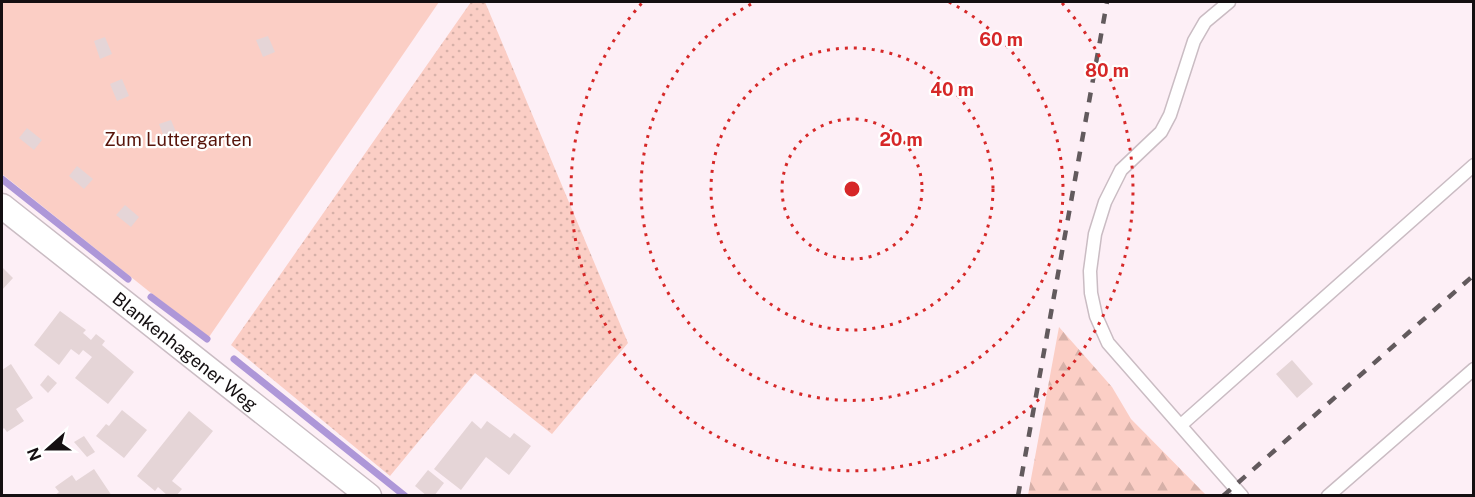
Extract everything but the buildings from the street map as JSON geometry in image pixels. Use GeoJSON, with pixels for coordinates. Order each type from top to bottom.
{"type":"FeatureCollection","features":[{"type":"Feature","properties":{"kind":"street","name":"Blankenhagener Weg"},"geometry":{"type":"LineString","coordinates":[[2,206],[369,495]]}},
{"type":"Feature","properties":{"kind":"lane"},"geometry":{"type":"LineString","coordinates":[[1229,2],[1205,22],[1194,41],[1170,115],[1161,132],[1121,170],[1105,202],[1095,234],[1091,262],[1091,294],[1096,316],[1108,343],[1242,495]]}},
{"type":"Feature","properties":{"kind":"lane"},"geometry":{"type":"LineString","coordinates":[[1181,425],[1473,165]]}},
{"type":"Feature","properties":{"kind":"lane"},"geometry":{"type":"LineString","coordinates":[[1328,495],[1473,369]]}},
{"type":"Feature","properties":{"kind":"green space","name":"Zum Luttergarten"},"geometry":{"type":"Polygon","coordinates":[[[2,2],[439,2],[209,337],[2,174],[2,2]]]}},
{"type":"Feature","properties":{"kind":"green space"},"geometry":{"type":"Polygon","coordinates":[[[471,2],[485,2],[628,343],[552,434],[475,373],[390,476],[231,345],[471,2]]]}},
{"type":"Feature","properties":{"kind":"green space"},"geometry":{"type":"Polygon","coordinates":[[[1059,327],[1112,387],[1131,419],[1206,495],[1028,495],[1059,327]]]}},
{"type":"Feature","properties":{"kind":"waterway"},"geometry":{"type":"LineString","coordinates":[[2,179],[128,279]]}},
{"type":"Feature","properties":{"kind":"waterway"},"geometry":{"type":"LineString","coordinates":[[151,297],[207,339]]}},
{"type":"Feature","properties":{"kind":"waterway"},"geometry":{"type":"LineString","coordinates":[[234,359],[405,496]]}},
{"type":"Feature","properties":{"kind":"railway"},"geometry":{"type":"LineString","coordinates":[[1018,496],[1107,2]]}},
{"type":"Feature","properties":{"kind":"railway"},"geometry":{"type":"LineString","coordinates":[[1223,496],[1474,275]]}}]}
